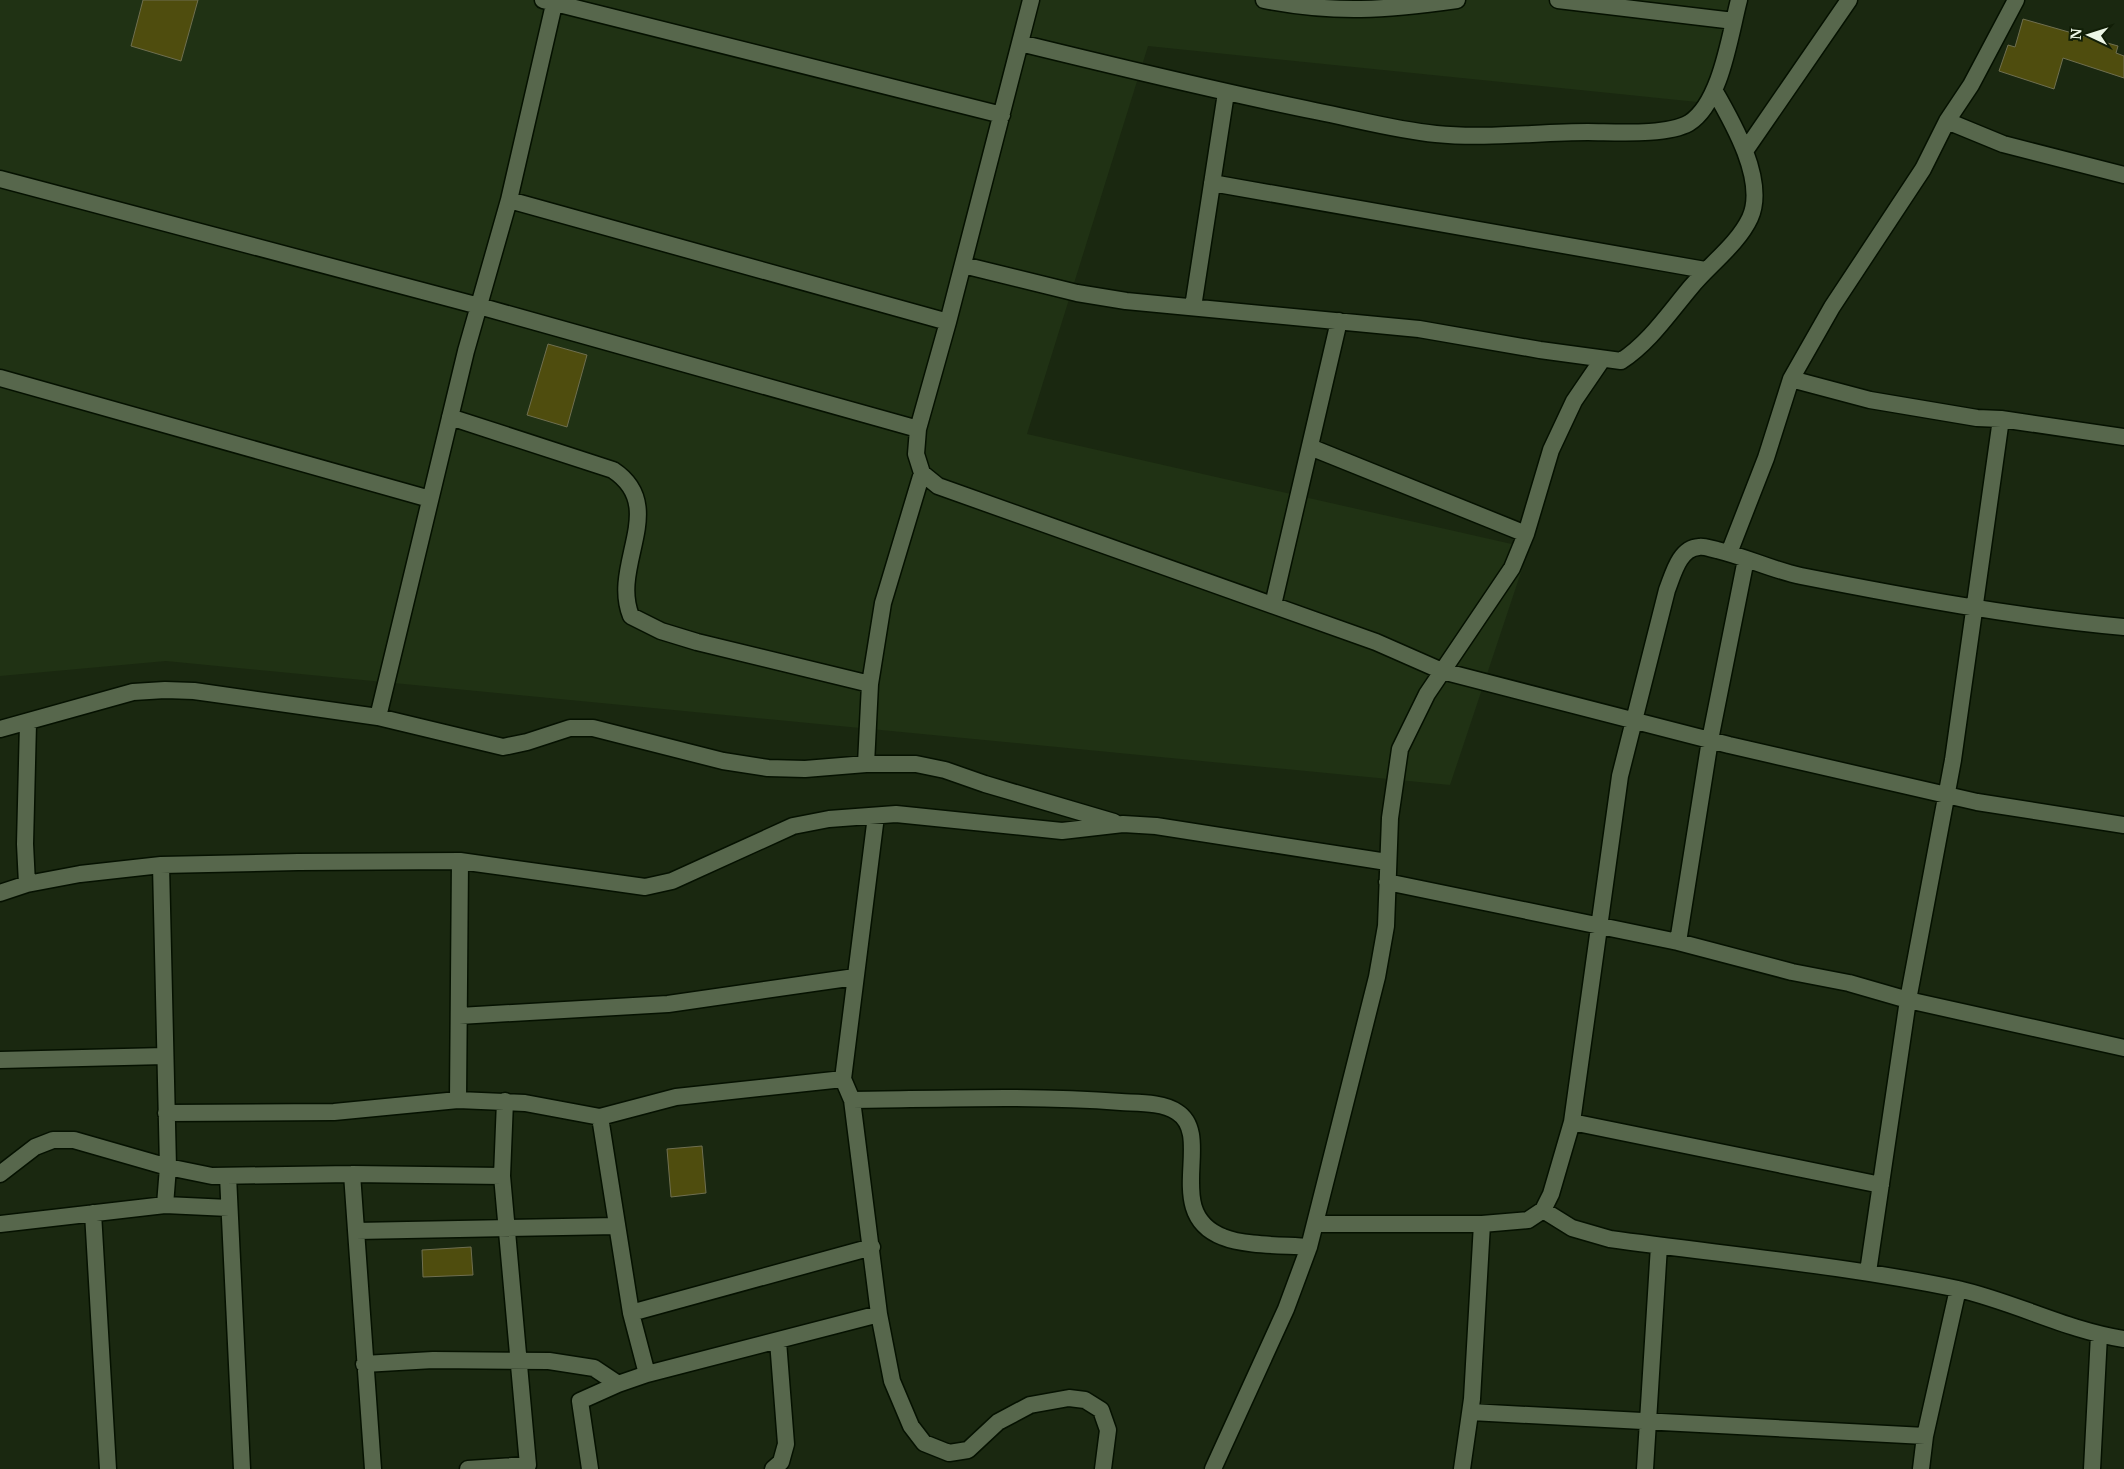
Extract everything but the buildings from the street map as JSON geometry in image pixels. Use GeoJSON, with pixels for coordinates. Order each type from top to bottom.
{"type":"FeatureCollection","features":[{"type":"Feature","properties":{"kind":"street"},"geometry":{"type":"LineString","coordinates":[[1031,0],[948,322],[918,429],[916,454],[922,473],[938,486],[1376,642],[1442,671],[1710,740],[1945,796],[2124,825]]}},
{"type":"Feature","properties":{"kind":"street"},"geometry":{"type":"LineString","coordinates":[[1264,0],[1300,7],[1354,11],[1390,9],[1457,0]]}},
{"type":"Feature","properties":{"kind":"street"},"geometry":{"type":"LineString","coordinates":[[1558,0],[1734,21]]}},
{"type":"Feature","properties":{"kind":"street"},"geometry":{"type":"LineString","coordinates":[[1020,44],[1226,93],[1407,130],[1461,135],[1641,132],[1676,127],[1689,123],[1702,109],[1714,90],[1739,0]]}},
{"type":"Feature","properties":{"kind":"street"},"geometry":{"type":"LineString","coordinates":[[1745,152],[1849,0]]}},
{"type":"Feature","properties":{"kind":"street"},"geometry":{"type":"LineString","coordinates":[[1729,553],[1766,458],[1791,379],[1842,292],[1924,169],[1947,122],[1971,85],[2016,0]]}},
{"type":"Feature","properties":{"kind":"street"},"geometry":{"type":"LineString","coordinates":[[378,717],[450,417],[509,200],[551,1],[1002,115]]}},
{"type":"Feature","properties":{"kind":"street"},"geometry":{"type":"LineString","coordinates":[[963,265],[1077,293],[1126,301],[1419,328],[1602,360],[1620,361],[1633,353],[1705,270],[1736,238],[1751,217],[1754,195],[1750,167],[1732,120],[1714,90]]}},
{"type":"Feature","properties":{"kind":"street"},"geometry":{"type":"LineString","coordinates":[[1193,307],[1226,93]]}},
{"type":"Feature","properties":{"kind":"street"},"geometry":{"type":"LineString","coordinates":[[1947,122],[2003,144],[2124,175]]}},
{"type":"Feature","properties":{"kind":"street"},"geometry":{"type":"LineString","coordinates":[[0,179],[479,306],[918,429]]}},
{"type":"Feature","properties":{"kind":"street"},"geometry":{"type":"LineString","coordinates":[[1212,183],[1705,270]]}},
{"type":"Feature","properties":{"kind":"street"},"geometry":{"type":"LineString","coordinates":[[509,200],[948,322]]}},
{"type":"Feature","properties":{"kind":"street"},"geometry":{"type":"LineString","coordinates":[[1273,605],[1339,320]]}},
{"type":"Feature","properties":{"kind":"street"},"geometry":{"type":"LineString","coordinates":[[1213,1469],[1286,1308],[1309,1247],[1315,1224],[1377,977],[1386,926],[1387,862],[1394,782],[1400,749],[1442,671],[1512,568],[1526,534],[1551,450],[1574,401],[1602,360]]}},
{"type":"Feature","properties":{"kind":"street"},"geometry":{"type":"LineString","coordinates":[[0,378],[430,499]]}},
{"type":"Feature","properties":{"kind":"street"},"geometry":{"type":"LineString","coordinates":[[1791,379],[1870,400],[1976,418],[2002,419],[2124,437]]}},
{"type":"Feature","properties":{"kind":"street"},"geometry":{"type":"LineString","coordinates":[[450,417],[613,470],[627,479],[635,492],[638,505],[638,527],[624,587],[625,602],[630,616],[661,631],[697,642],[870,684]]}},
{"type":"Feature","properties":{"kind":"street"},"geometry":{"type":"LineString","coordinates":[[1868,1272],[1908,1000],[1953,760],[2002,419]]}},
{"type":"Feature","properties":{"kind":"street"},"geometry":{"type":"LineString","coordinates":[[1310,447],[1526,534]]}},
{"type":"Feature","properties":{"kind":"street"},"geometry":{"type":"LineString","coordinates":[[866,764],[870,684],[883,603],[922,473]]}},
{"type":"Feature","properties":{"kind":"street"},"geometry":{"type":"LineString","coordinates":[[1315,1224],[1482,1224],[1528,1220],[1543,1210],[1551,1194],[1572,1122],[1619,784],[1659,614],[1683,554],[1690,549],[1700,547],[1729,553],[1798,575],[1974,608],[2124,627]]}},
{"type":"Feature","properties":{"kind":"street"},"geometry":{"type":"LineString","coordinates":[[1678,942],[1710,740],[1746,559]]}},
{"type":"Feature","properties":{"kind":"street"},"geometry":{"type":"LineString","coordinates":[[0,729],[28,723],[133,692],[165,690],[239,696],[378,717],[503,747],[513,746],[570,728],[593,728],[723,761],[768,768],[805,769],[866,764],[916,764],[945,770],[984,784],[1123,824]]}},
{"type":"Feature","properties":{"kind":"street"},"geometry":{"type":"LineString","coordinates":[[27,884],[25,844],[28,723]]}},
{"type":"Feature","properties":{"kind":"street"},"geometry":{"type":"LineString","coordinates":[[0,893],[27,884],[80,874],[161,865],[460,861],[645,887],[672,881],[793,826],[830,819],[876,816],[915,816],[1062,831],[1123,824],[1156,826],[1387,862]]}},
{"type":"Feature","properties":{"kind":"street"},"geometry":{"type":"LineString","coordinates":[[876,816],[843,1079],[852,1100],[879,1314],[892,1381],[911,1426],[924,1443],[949,1453],[968,1450],[998,1422],[1030,1405],[1069,1398],[1085,1400],[1101,1410],[1108,1430],[1103,1469]]}},
{"type":"Feature","properties":{"kind":"street"},"geometry":{"type":"LineString","coordinates":[[458,1100],[460,861]]}},
{"type":"Feature","properties":{"kind":"street"},"geometry":{"type":"LineString","coordinates":[[161,865],[168,1167],[165,1205]]}},
{"type":"Feature","properties":{"kind":"street"},"geometry":{"type":"LineString","coordinates":[[1387,882],[1678,942],[1792,972],[1849,983],[1908,1000],[2124,1048]]}},
{"type":"Feature","properties":{"kind":"street"},"geometry":{"type":"LineString","coordinates":[[459,1016],[668,1004],[855,977]]}},
{"type":"Feature","properties":{"kind":"street"},"geometry":{"type":"LineString","coordinates":[[0,1060],[165,1056]]}},
{"type":"Feature","properties":{"kind":"street"},"geometry":{"type":"LineString","coordinates":[[166,1113],[334,1112],[458,1100],[505,1101],[600,1117],[676,1097],[843,1079]]}},
{"type":"Feature","properties":{"kind":"street"},"geometry":{"type":"LineString","coordinates":[[852,1100],[1077,1098],[1154,1104],[1176,1111],[1186,1120],[1191,1143],[1190,1201],[1200,1222],[1222,1237],[1258,1243],[1309,1247]]}},
{"type":"Feature","properties":{"kind":"street"},"geometry":{"type":"LineString","coordinates":[[468,1469],[528,1465],[509,1228],[502,1176],[505,1101]]}},
{"type":"Feature","properties":{"kind":"street"},"geometry":{"type":"LineString","coordinates":[[600,1117],[631,1313],[647,1374]]}},
{"type":"Feature","properties":{"kind":"street"},"geometry":{"type":"LineString","coordinates":[[1572,1122],[1881,1185]]}},
{"type":"Feature","properties":{"kind":"street"},"geometry":{"type":"LineString","coordinates":[[0,1174],[35,1147],[52,1140],[74,1140],[168,1167],[212,1176],[352,1174],[502,1176]]}},
{"type":"Feature","properties":{"kind":"street"},"geometry":{"type":"LineString","coordinates":[[352,1174],[364,1364],[373,1469]]}},
{"type":"Feature","properties":{"kind":"street"},"geometry":{"type":"LineString","coordinates":[[228,1176],[242,1469]]}},
{"type":"Feature","properties":{"kind":"street"},"geometry":{"type":"LineString","coordinates":[[0,1224],[165,1205],[229,1208]]}},
{"type":"Feature","properties":{"kind":"street"},"geometry":{"type":"LineString","coordinates":[[1543,1210],[1572,1228],[1589,1234],[1659,1246],[1868,1272],[1999,1300],[2061,1324],[2099,1335],[2124,1339]]}},
{"type":"Feature","properties":{"kind":"street"},"geometry":{"type":"LineString","coordinates":[[93,1213],[108,1469]]}},
{"type":"Feature","properties":{"kind":"street"},"geometry":{"type":"LineString","coordinates":[[1462,1469],[1471,1412],[1482,1224]]}},
{"type":"Feature","properties":{"kind":"street"},"geometry":{"type":"LineString","coordinates":[[356,1231],[617,1226]]}},
{"type":"Feature","properties":{"kind":"street"},"geometry":{"type":"LineString","coordinates":[[1644,1469],[1659,1246]]}},
{"type":"Feature","properties":{"kind":"street"},"geometry":{"type":"LineString","coordinates":[[631,1313],[872,1247]]}},
{"type":"Feature","properties":{"kind":"street"},"geometry":{"type":"LineString","coordinates":[[1921,1469],[1924,1436],[1958,1290]]}},
{"type":"Feature","properties":{"kind":"street"},"geometry":{"type":"LineString","coordinates":[[590,1469],[580,1401],[618,1384],[647,1374],[879,1314]]}},
{"type":"Feature","properties":{"kind":"street"},"geometry":{"type":"LineString","coordinates":[[2092,1469],[2099,1335]]}},
{"type":"Feature","properties":{"kind":"street"},"geometry":{"type":"LineString","coordinates":[[773,1469],[781,1462],[786,1444],[778,1341]]}},
{"type":"Feature","properties":{"kind":"street"},"geometry":{"type":"LineString","coordinates":[[364,1364],[520,1359],[573,1363],[594,1368],[618,1384]]}},
{"type":"Feature","properties":{"kind":"street"},"geometry":{"type":"LineString","coordinates":[[1471,1412],[1924,1436]]}},
{"type":"Feature","properties":{"kind":"shaded area"},"geometry":{"type":"Polygon","coordinates":[[[0,0],[1742,0],[1717,104],[1148,46],[1027,434],[1529,548],[1450,785],[166,661],[0,676],[0,0]]]}}]}
